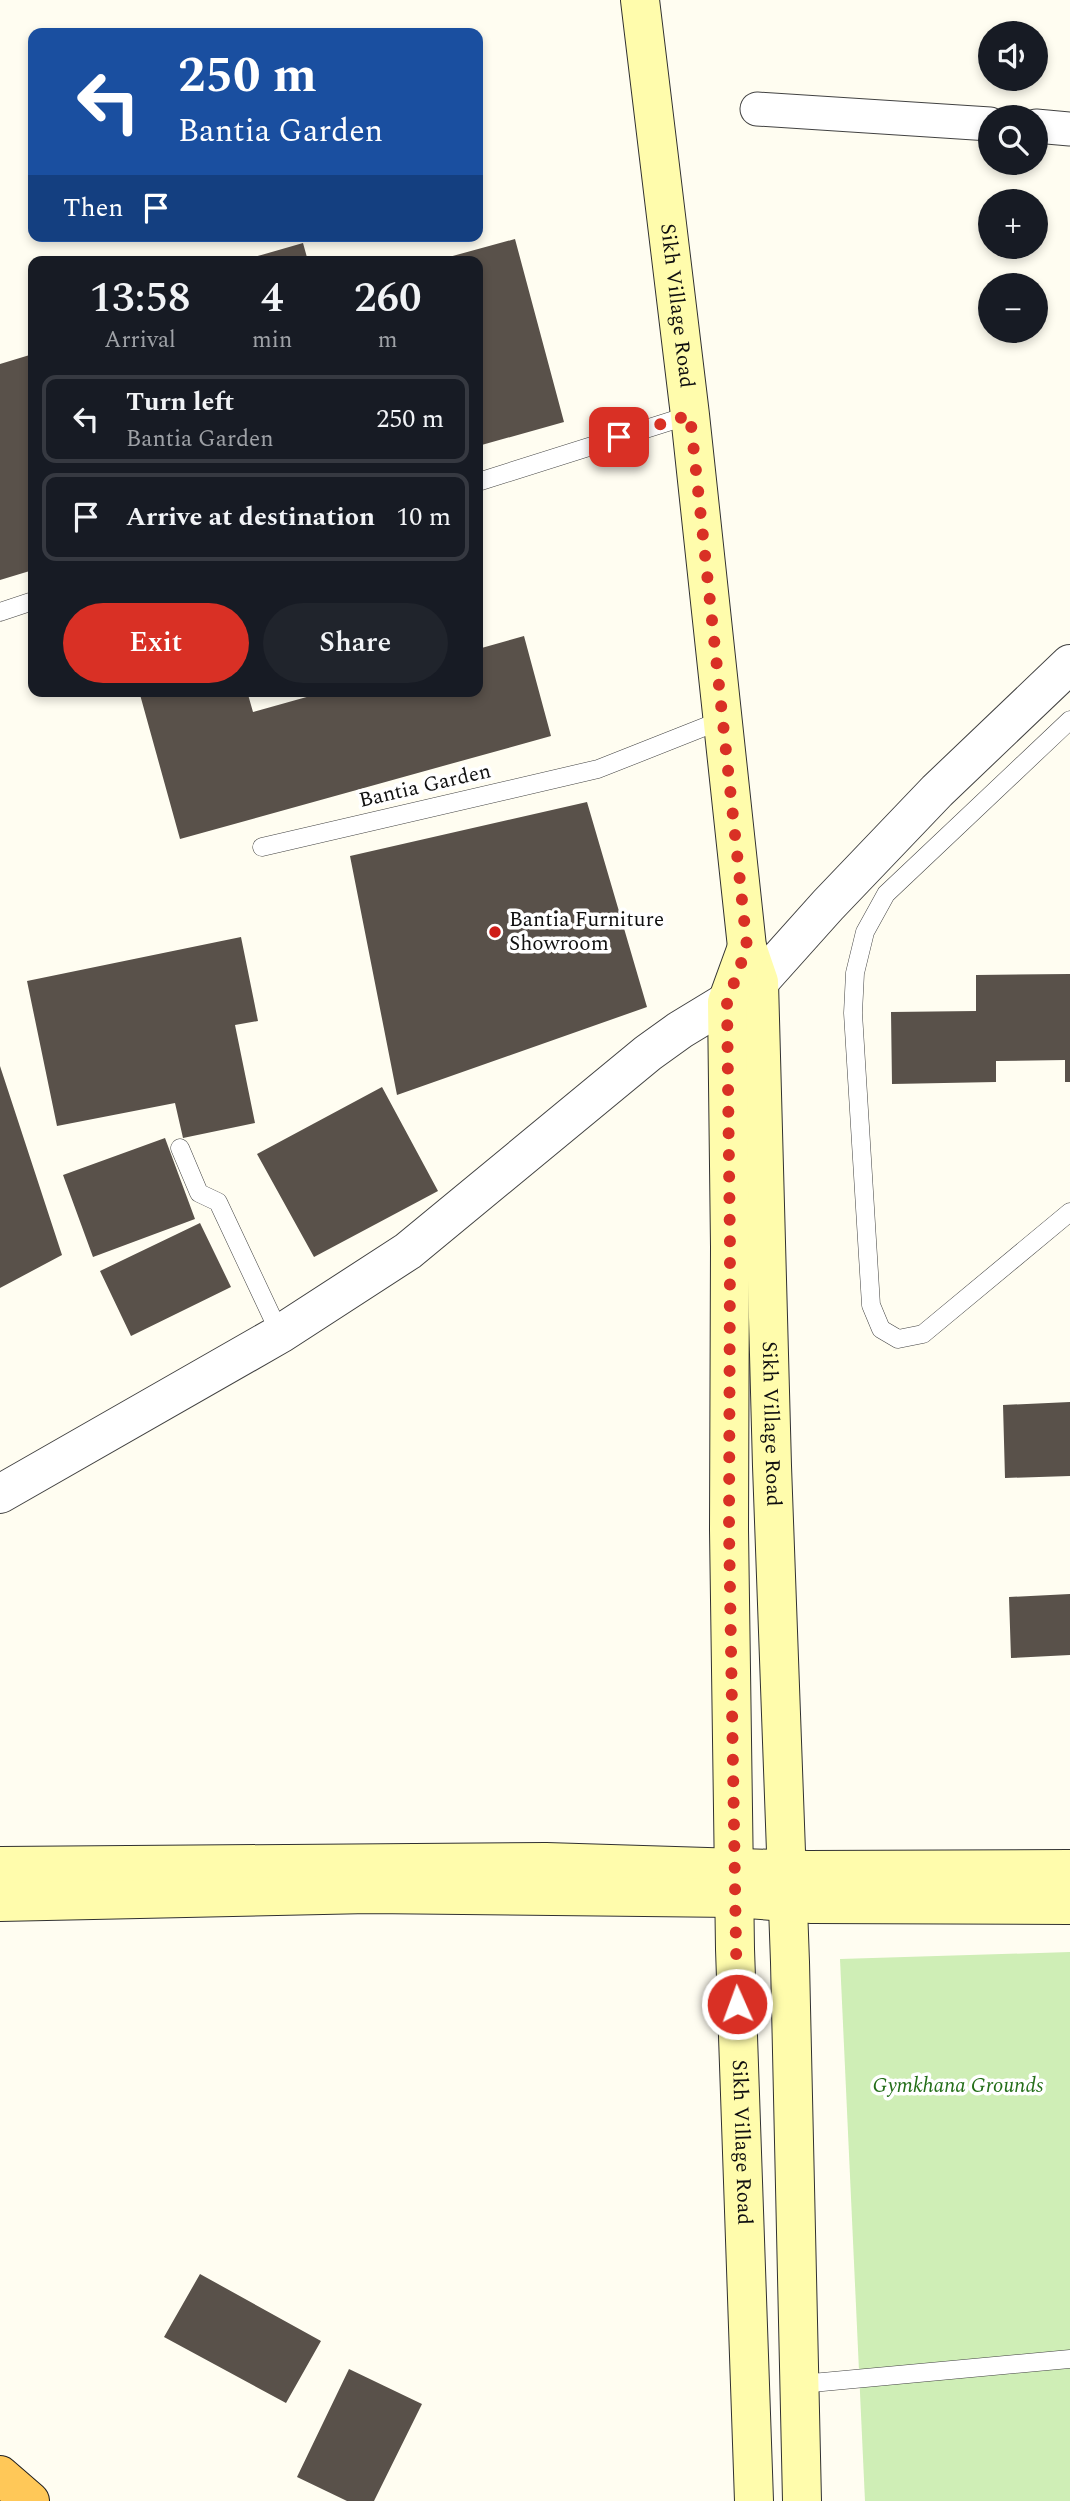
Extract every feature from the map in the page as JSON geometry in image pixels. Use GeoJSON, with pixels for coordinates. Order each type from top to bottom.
{"type":"FeatureCollection","features":[{"type":"Feature","properties":{"kind":"highway"},"geometry":{"type":"LineString","coordinates":[[0,2475],[30,2501]]}},
{"type":"Feature","properties":{"kind":"main road","name":"Sikh Village Road"},"geometry":{"type":"LineString","coordinates":[[640,0],[690,415],[747,947],[759,982],[790,1962],[802,2501]]}},
{"type":"Feature","properties":{"kind":"main road","name":"Sikh Village Road"},"geometry":{"type":"LineString","coordinates":[[747,947],[727,1002],[729,1530],[735,1882],[754,2501]]}},
{"type":"Feature","properties":{"kind":"main road"},"geometry":{"type":"LineString","coordinates":[[0,1866],[569,1862],[735,1882],[1070,1905]]}},
{"type":"Feature","properties":{"kind":"main road"},"geometry":{"type":"LineString","coordinates":[[786,1886],[1070,1869]]}},
{"type":"Feature","properties":{"kind":"main road"},"geometry":{"type":"LineString","coordinates":[[0,1902],[735,1882]]}},
{"type":"Feature","properties":{"kind":"street"},"geometry":{"type":"LineString","coordinates":[[757,110],[978,123]]}},
{"type":"Feature","properties":{"kind":"street"},"geometry":{"type":"LineString","coordinates":[[1048,127],[1070,128]]}},
{"type":"Feature","properties":{"kind":"street"},"geometry":{"type":"LineString","coordinates":[[0,1494],[280,1334],[408,1251],[648,1054],[681,1030],[759,982],[837,895],[937,791],[1070,664]]}},
{"type":"Feature","properties":{"kind":"lane"},"geometry":{"type":"LineString","coordinates":[[483,480],[690,415]]}},
{"type":"Feature","properties":{"kind":"lane"},"geometry":{"type":"LineString","coordinates":[[0,612],[28,603]]}},
{"type":"Feature","properties":{"kind":"lane","name":"Bantia Garden"},"geometry":{"type":"LineString","coordinates":[[262,847],[598,769],[722,720]]}},
{"type":"Feature","properties":{"kind":"lane"},"geometry":{"type":"LineString","coordinates":[[1070,720],[886,894],[866,932],[855,973],[853,1013],[870,1306],[881,1329],[898,1339],[923,1334],[1070,1212]]}},
{"type":"Feature","properties":{"kind":"lane"},"geometry":{"type":"LineString","coordinates":[[180,1148],[199,1193],[218,1202],[280,1334]]}},
{"type":"Feature","properties":{"kind":"lane"},"geometry":{"type":"LineString","coordinates":[[801,2384],[1070,2359]]}},
{"type":"Feature","properties":{"kind":"green space","name":"Gymkhana Grounds"},"geometry":{"type":"Polygon","coordinates":[[[1070,1952],[1070,2501],[865,2501],[840,1959],[1070,1952]]]}},
{"type":"Feature","properties":{"kind":"building"},"geometry":{"type":"Polygon","coordinates":[[[515,239],[564,422],[483,445],[483,256],[453,256],[515,239]]]}},
{"type":"Feature","properties":{"kind":"building"},"geometry":{"type":"Polygon","coordinates":[[[303,243],[307,256],[258,256],[303,243]]]}},
{"type":"Feature","properties":{"kind":"building"},"geometry":{"type":"Polygon","coordinates":[[[28,356],[28,572],[0,580],[0,364],[28,356]]]}},
{"type":"Feature","properties":{"kind":"building"},"geometry":{"type":"Polygon","coordinates":[[[524,636],[551,736],[180,839],[141,697],[249,697],[253,712],[307,697],[483,697],[483,648],[524,636]]]}},
{"type":"Feature","properties":{"kind":"building","name":"Bantia Furniture Showroom"},"geometry":{"type":"Polygon","coordinates":[[[587,802],[647,1007],[397,1095],[350,856],[587,802]]]}},
{"type":"Feature","properties":{"kind":"building"},"geometry":{"type":"Polygon","coordinates":[[[241,937],[258,1021],[235,1025],[255,1123],[183,1138],[175,1103],[57,1126],[27,981],[241,937]]]}},
{"type":"Feature","properties":{"kind":"building"},"geometry":{"type":"Polygon","coordinates":[[[1070,974],[1070,1082],[1065,1082],[1065,1060],[996,1061],[996,1082],[892,1084],[891,1012],[976,1011],[976,975],[1070,974]]]}},
{"type":"Feature","properties":{"kind":"building"},"geometry":{"type":"Polygon","coordinates":[[[0,1066],[62,1255],[0,1288],[0,1066]]]}},
{"type":"Feature","properties":{"kind":"building"},"geometry":{"type":"Polygon","coordinates":[[[382,1087],[438,1191],[314,1257],[257,1154],[382,1087]]]}},
{"type":"Feature","properties":{"kind":"building"},"geometry":{"type":"Polygon","coordinates":[[[165,1138],[195,1219],[93,1257],[63,1175],[165,1138]]]}},
{"type":"Feature","properties":{"kind":"building"},"geometry":{"type":"Polygon","coordinates":[[[200,1223],[231,1287],[131,1336],[100,1271],[200,1223]]]}},
{"type":"Feature","properties":{"kind":"building"},"geometry":{"type":"Polygon","coordinates":[[[1070,1402],[1070,1476],[1005,1478],[1003,1405],[1070,1402]]]}},
{"type":"Feature","properties":{"kind":"building"},"geometry":{"type":"Polygon","coordinates":[[[1070,1594],[1070,1655],[1011,1658],[1009,1597],[1070,1594]]]}},
{"type":"Feature","properties":{"kind":"building"},"geometry":{"type":"Polygon","coordinates":[[[200,2274],[321,2341],[286,2403],[164,2337],[200,2274]]]}},
{"type":"Feature","properties":{"kind":"building"},"geometry":{"type":"Polygon","coordinates":[[[349,2369],[422,2404],[374,2501],[347,2501],[297,2477],[349,2369]]]}},
{"type":"Feature","properties":{"kind":"place","name":"Bantia Furniture Showroom"},"geometry":{"type":"Point","coordinates":[495,932]}},
{"type":"Feature","properties":{"kind":"route"},"geometry":{"type":"LineString","coordinates":[[619,437],[690,415],[747,947],[727,1002],[729,1530],[737,2004]]}}]}
